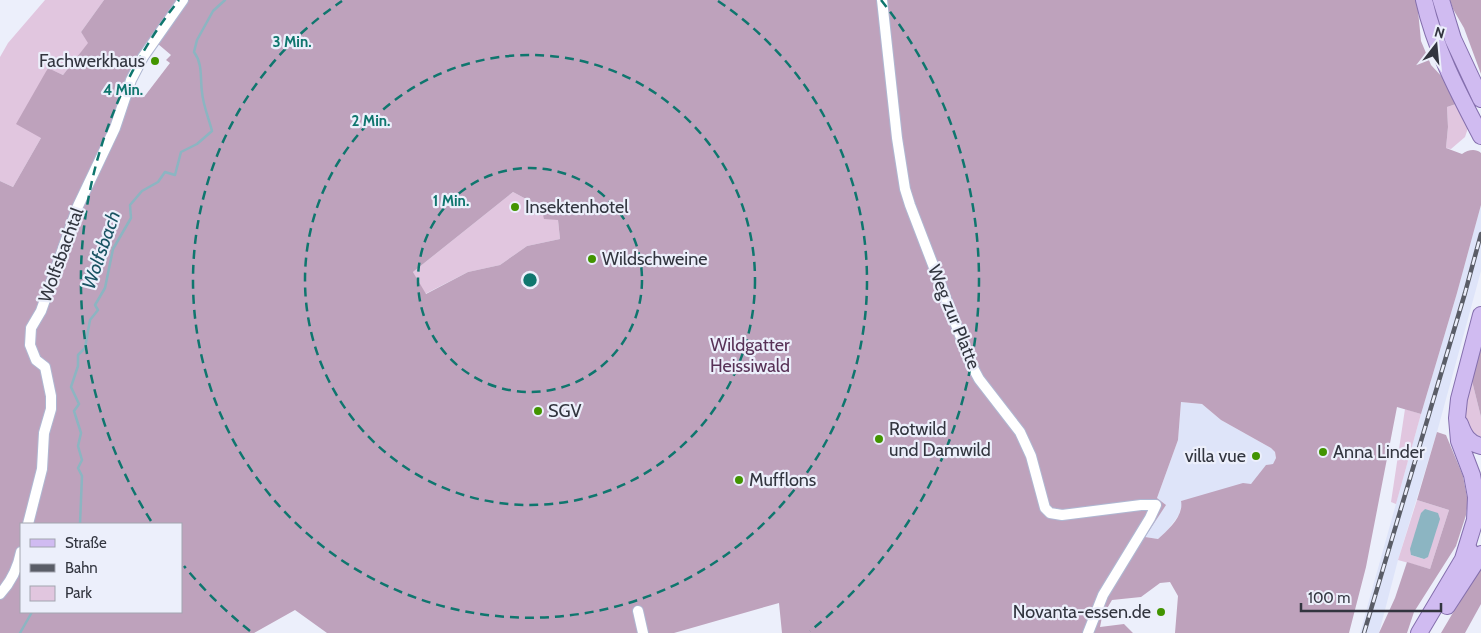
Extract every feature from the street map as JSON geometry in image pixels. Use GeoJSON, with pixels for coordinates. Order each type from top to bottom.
{"type":"FeatureCollection","features":[{"type":"Feature","properties":{"kind":"main road"},"geometry":{"type":"LineString","coordinates":[[1424,0],[1432,30],[1445,64],[1481,136]]}},
{"type":"Feature","properties":{"kind":"main road"},"geometry":{"type":"LineString","coordinates":[[1440,0],[1453,39],[1481,99]]}},
{"type":"Feature","properties":{"kind":"main road"},"geometry":{"type":"LineString","coordinates":[[1463,559],[1475,520],[1476,497],[1472,476],[1459,441],[1457,418],[1459,400],[1481,315]]}},
{"type":"Feature","properties":{"kind":"main road"},"geometry":{"type":"LineString","coordinates":[[1457,418],[1465,437],[1481,446]]}},
{"type":"Feature","properties":{"kind":"main road"},"geometry":{"type":"LineString","coordinates":[[1418,633],[1481,529]]}},
{"type":"Feature","properties":{"kind":"main road"},"geometry":{"type":"LineString","coordinates":[[1430,633],[1481,554]]}},
{"type":"Feature","properties":{"kind":"street","name":"Wolfsbachtal"},"geometry":{"type":"LineString","coordinates":[[28,523],[42,468],[44,433],[51,409],[51,396],[45,368],[36,360],[30,345],[31,328],[41,311],[78,206],[115,128],[131,80],[143,57],[183,0]]}},
{"type":"Feature","properties":{"kind":"street","name":"Weg zur Platte"},"geometry":{"type":"LineString","coordinates":[[882,0],[898,145],[905,189],[910,205],[971,364],[979,379],[1020,432],[1031,456],[1045,508],[1050,514],[1062,515],[1141,505],[1156,505],[1150,518],[1114,575],[1096,610],[1088,633]]}},
{"type":"Feature","properties":{"kind":"street"},"geometry":{"type":"LineString","coordinates":[[0,594],[5,589],[20,558]]}},
{"type":"Feature","properties":{"kind":"street"},"geometry":{"type":"LineString","coordinates":[[638,611],[643,633]]}},
{"type":"Feature","properties":{"kind":"shaded area"},"geometry":{"type":"Polygon","coordinates":[[[1481,205],[1481,271],[1437,432],[1398,560],[1379,633],[1360,633],[1421,414],[1481,205]]]}},
{"type":"Feature","properties":{"kind":"shaded area"},"geometry":{"type":"Polygon","coordinates":[[[1181,402],[1202,404],[1221,420],[1271,448],[1275,452],[1276,458],[1273,465],[1251,484],[1181,501],[1179,515],[1166,532],[1158,539],[1145,537],[1165,505],[1157,498],[1178,440],[1181,402]]]}},
{"type":"Feature","properties":{"kind":"shaded area"},"geometry":{"type":"Polygon","coordinates":[[[1425,509],[1438,513],[1440,519],[1428,557],[1424,559],[1411,555],[1410,549],[1421,513],[1425,509]]]}},
{"type":"Feature","properties":{"kind":"green space"},"geometry":{"type":"Polygon","coordinates":[[[45,0],[104,0],[81,32],[89,43],[63,75],[47,68],[41,138],[13,187],[0,181],[0,57],[8,43],[45,0]]]}},
{"type":"Feature","properties":{"kind":"green space","name":"Wildgatter Heissiwald"},"geometry":{"type":"Polygon","coordinates":[[[104,0],[1417,0],[1421,41],[1431,65],[1444,79],[1459,103],[1447,107],[1446,148],[1462,154],[1471,150],[1481,153],[1481,205],[1421,414],[1397,407],[1366,567],[1349,633],[1175,633],[1178,596],[1170,582],[1160,583],[1141,597],[1112,600],[1102,617],[1100,627],[1124,624],[1133,633],[782,633],[779,603],[674,633],[327,633],[295,610],[254,633],[0,633],[0,181],[13,187],[41,138],[16,124],[48,68],[63,75],[88,43],[81,32],[104,0]],[[151,38],[131,68],[125,90],[144,97],[170,63],[166,60],[171,55],[151,38]],[[513,192],[413,272],[426,294],[468,272],[500,265],[527,246],[560,239],[558,220],[544,219],[541,207],[513,192]],[[1181,402],[1178,440],[1157,498],[1166,505],[1145,537],[1158,539],[1166,531],[1178,517],[1181,501],[1243,483],[1251,484],[1266,465],[1273,464],[1276,458],[1275,452],[1271,448],[1221,420],[1202,404],[1181,402]]]}},
{"type":"Feature","properties":{"kind":"green space"},"geometry":{"type":"Polygon","coordinates":[[[1450,0],[1481,0],[1481,74],[1464,28],[1450,0]]]}},
{"type":"Feature","properties":{"kind":"green space"},"geometry":{"type":"Polygon","coordinates":[[[1459,103],[1468,128],[1465,137],[1451,149],[1446,148],[1447,107],[1459,103]]]}},
{"type":"Feature","properties":{"kind":"green space"},"geometry":{"type":"Polygon","coordinates":[[[513,192],[541,207],[558,220],[560,239],[527,246],[500,265],[468,272],[425,294],[413,272],[513,192]]]}},
{"type":"Feature","properties":{"kind":"green space"},"geometry":{"type":"Polygon","coordinates":[[[1481,348],[1481,417],[1472,381],[1481,348]]]}},
{"type":"Feature","properties":{"kind":"green space"},"geometry":{"type":"Polygon","coordinates":[[[1472,381],[1481,417],[1481,437],[1473,432],[1466,420],[1465,405],[1472,381]]]}},
{"type":"Feature","properties":{"kind":"green space"},"geometry":{"type":"Polygon","coordinates":[[[1405,409],[1421,414],[1396,504],[1391,502],[1405,409]]]}},
{"type":"Feature","properties":{"kind":"green space"},"geometry":{"type":"Polygon","coordinates":[[[1437,432],[1446,435],[1463,476],[1468,502],[1466,515],[1456,546],[1414,612],[1407,633],[1379,633],[1395,598],[1407,562],[1430,569],[1449,510],[1417,500],[1437,432]]]}},
{"type":"Feature","properties":{"kind":"green space"},"geometry":{"type":"Polygon","coordinates":[[[1417,500],[1449,510],[1430,569],[1398,560],[1417,500]],[[1425,509],[1411,555],[1424,559],[1425,509]]]}},
{"type":"Feature","properties":{"kind":"green space"},"geometry":{"type":"Polygon","coordinates":[[[1481,565],[1481,604],[1465,633],[1441,633],[1481,565]]]}},
{"type":"Feature","properties":{"kind":"waterway","name":"Wolfsbach"},"geometry":{"type":"LineString","coordinates":[[80,523],[82,476],[78,468],[82,460],[78,446],[81,433],[74,411],[79,404],[71,387],[78,366],[78,355],[85,348],[90,320],[98,310],[95,305],[105,288],[113,249],[131,218],[130,205],[142,191],[158,182],[165,172],[175,175],[181,152],[197,144],[212,131],[203,97],[200,66],[194,52],[197,40],[213,11],[225,0]]}},
{"type":"Feature","properties":{"kind":"waterway","name":"Wolfsbach"},"geometry":{"type":"LineString","coordinates":[[20,633],[31,613]]}},
{"type":"Feature","properties":{"kind":"railway"},"geometry":{"type":"LineString","coordinates":[[1364,633],[1481,234]]}},
{"type":"Feature","properties":{"kind":"place","name":"Fachwerkhaus"},"geometry":{"type":"Point","coordinates":[155,61]}},
{"type":"Feature","properties":{"kind":"place","name":"Insektenhotel"},"geometry":{"type":"Point","coordinates":[515,207]}},
{"type":"Feature","properties":{"kind":"place","name":"Wildschweine"},"geometry":{"type":"Point","coordinates":[592,259]}},
{"type":"Feature","properties":{"kind":"place","name":"SGV"},"geometry":{"type":"Point","coordinates":[538,411]}},
{"type":"Feature","properties":{"kind":"place","name":"Rotwild und Damwild"},"geometry":{"type":"Point","coordinates":[879,439]}},
{"type":"Feature","properties":{"kind":"place","name":"Anna Linder"},"geometry":{"type":"Point","coordinates":[1323,452]}},
{"type":"Feature","properties":{"kind":"place","name":"villa vue"},"geometry":{"type":"Point","coordinates":[1256,456]}},
{"type":"Feature","properties":{"kind":"place","name":"Mufflons"},"geometry":{"type":"Point","coordinates":[739,480]}},
{"type":"Feature","properties":{"kind":"place","name":"Novanta-essen.de"},"geometry":{"type":"Point","coordinates":[1161,612]}}]}
